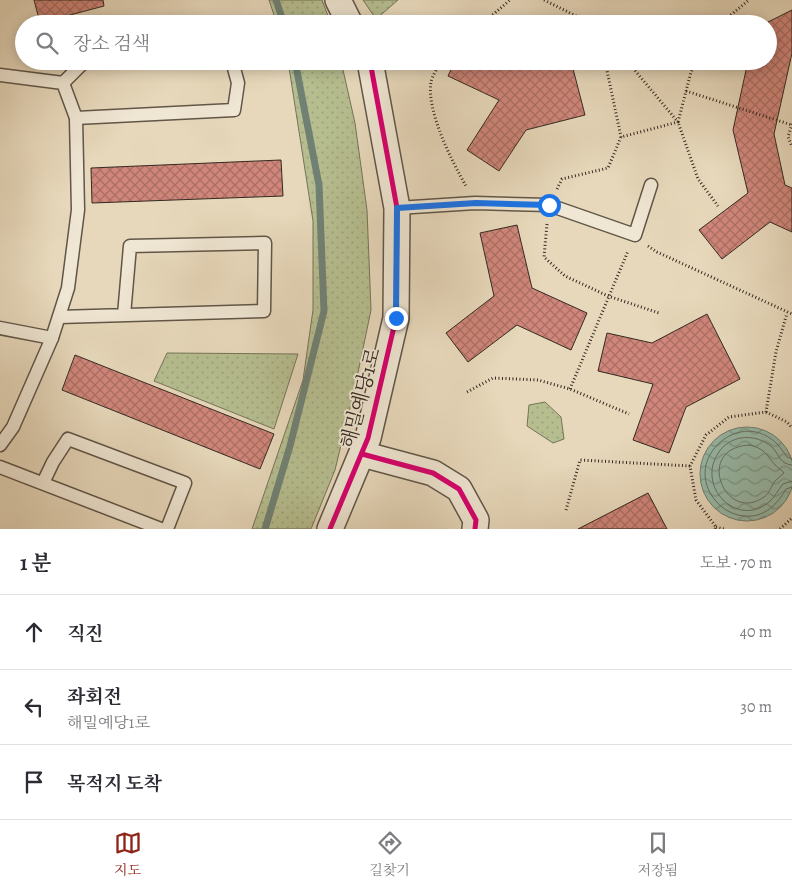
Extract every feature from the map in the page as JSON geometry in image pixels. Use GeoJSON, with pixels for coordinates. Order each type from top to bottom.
{"type":"FeatureCollection","features":[{"type":"Feature","properties":{"kind":"street"},"geometry":{"type":"LineString","coordinates":[[338,0],[346,15]]}},
{"type":"Feature","properties":{"kind":"street","name":"해밀예당1로"},"geometry":{"type":"LineString","coordinates":[[330,529],[368,438],[396,318],[397,208],[372,70]]}},
{"type":"Feature","properties":{"kind":"street"},"geometry":{"type":"LineString","coordinates":[[362,454],[433,473],[459,489],[476,520],[475,529]]}},
{"type":"Feature","properties":{"kind":"lane"},"geometry":{"type":"LineString","coordinates":[[63,83],[76,70]]}},
{"type":"Feature","properties":{"kind":"lane"},"geometry":{"type":"LineString","coordinates":[[76,118],[234,110],[238,83],[234,70]]}},
{"type":"Feature","properties":{"kind":"lane"},"geometry":{"type":"LineString","coordinates":[[0,76],[63,83]]}},
{"type":"Feature","properties":{"kind":"lane"},"geometry":{"type":"LineString","coordinates":[[0,445],[13,427],[52,338],[68,288],[78,210],[76,118],[63,83]]}},
{"type":"Feature","properties":{"kind":"lane"},"geometry":{"type":"LineString","coordinates":[[397,208],[476,203],[549,205],[634,235],[650,185]]}},
{"type":"Feature","properties":{"kind":"lane"},"geometry":{"type":"LineString","coordinates":[[59,316],[124,315],[264,311],[265,243],[130,246],[124,315]]}},
{"type":"Feature","properties":{"kind":"lane"},"geometry":{"type":"LineString","coordinates":[[0,328],[52,338]]}},
{"type":"Feature","properties":{"kind":"lane"},"geometry":{"type":"LineString","coordinates":[[42,483],[68,439],[185,483],[167,529]]}},
{"type":"Feature","properties":{"kind":"lane"},"geometry":{"type":"LineString","coordinates":[[0,467],[161,529]]}},
{"type":"Feature","properties":{"kind":"path"},"geometry":{"type":"LineString","coordinates":[[492,15],[510,0]]}},
{"type":"Feature","properties":{"kind":"path"},"geometry":{"type":"LineString","coordinates":[[544,0],[574,15]]}},
{"type":"Feature","properties":{"kind":"path"},"geometry":{"type":"LineString","coordinates":[[731,15],[749,0]]}},
{"type":"Feature","properties":{"kind":"path"},"geometry":{"type":"LineString","coordinates":[[437,70],[431,82],[432,112],[454,166],[476,203]]}},
{"type":"Feature","properties":{"kind":"path"},"geometry":{"type":"LineString","coordinates":[[607,70],[621,137],[608,168],[562,179],[549,205],[544,257],[565,276],[608,296],[659,313]]}},
{"type":"Feature","properties":{"kind":"path"},"geometry":{"type":"LineString","coordinates":[[635,70],[678,122],[698,178],[718,206]]}},
{"type":"Feature","properties":{"kind":"path"},"geometry":{"type":"LineString","coordinates":[[678,122],[692,70]]}},
{"type":"Feature","properties":{"kind":"path"},"geometry":{"type":"LineString","coordinates":[[686,91],[792,124],[788,137],[792,147]]}},
{"type":"Feature","properties":{"kind":"path"},"geometry":{"type":"LineString","coordinates":[[621,137],[678,122]]}},
{"type":"Feature","properties":{"kind":"path"},"geometry":{"type":"LineString","coordinates":[[570,389],[634,235]]}},
{"type":"Feature","properties":{"kind":"path"},"geometry":{"type":"LineString","coordinates":[[657,252],[792,314]]}},
{"type":"Feature","properties":{"kind":"path"},"geometry":{"type":"LineString","coordinates":[[766,412],[776,352],[787,312]]}},
{"type":"Feature","properties":{"kind":"path"},"geometry":{"type":"LineString","coordinates":[[467,392],[492,378],[538,380],[570,389],[629,414]]}},
{"type":"Feature","properties":{"kind":"path"},"geometry":{"type":"LineString","coordinates":[[724,529],[715,528],[696,500],[690,466],[706,435],[729,417],[766,412],[787,422],[792,428]]}},
{"type":"Feature","properties":{"kind":"path"},"geometry":{"type":"LineString","coordinates":[[566,510],[580,460],[690,466]]}},
{"type":"Feature","properties":{"kind":"path"},"geometry":{"type":"LineString","coordinates":[[780,529],[792,518]]}},
{"type":"Feature","properties":{"kind":"shaded area"},"geometry":{"type":"Polygon","coordinates":[[[269,0],[322,0],[328,15],[274,15],[269,0]]]}},
{"type":"Feature","properties":{"kind":"shaded area"},"geometry":{"type":"Polygon","coordinates":[[[363,0],[398,0],[381,15],[373,15],[363,0]]]}},
{"type":"Feature","properties":{"kind":"shaded area"},"geometry":{"type":"Polygon","coordinates":[[[289,70],[343,70],[355,123],[367,210],[371,310],[335,470],[311,529],[252,529],[303,380],[313,310],[313,221],[289,70]]]}},
{"type":"Feature","properties":{"kind":"shaded area"},"geometry":{"type":"Polygon","coordinates":[[[167,353],[298,354],[274,429],[154,381],[167,353]]]}},
{"type":"Feature","properties":{"kind":"shaded area"},"geometry":{"type":"Polygon","coordinates":[[[545,402],[561,417],[564,439],[553,443],[527,426],[529,405],[545,402]]]}},
{"type":"Feature","properties":{"kind":"water"},"geometry":{"type":"Polygon","coordinates":[[[747,427],[765,431],[780,441],[790,456],[793,465],[793,483],[790,492],[780,507],[765,517],[747,521],[729,517],[714,507],[704,492],[700,474],[704,456],[714,441],[729,431],[747,427]]]}},
{"type":"Feature","properties":{"kind":"building"},"geometry":{"type":"Polygon","coordinates":[[[34,0],[103,0],[104,6],[70,15],[38,15],[34,0]]]}},
{"type":"Feature","properties":{"kind":"building"},"geometry":{"type":"Polygon","coordinates":[[[792,10],[792,53],[774,134],[785,185],[792,188],[792,232],[770,222],[722,259],[699,230],[748,193],[733,130],[746,70],[777,70],[777,18],[792,10]]]}},
{"type":"Feature","properties":{"kind":"building"},"geometry":{"type":"Polygon","coordinates":[[[451,70],[573,70],[585,115],[526,130],[499,171],[467,150],[499,100],[448,76],[451,70]]]}},
{"type":"Feature","properties":{"kind":"building"},"geometry":{"type":"Polygon","coordinates":[[[281,160],[283,196],[92,203],[91,168],[281,160]]]}},
{"type":"Feature","properties":{"kind":"building"},"geometry":{"type":"Polygon","coordinates":[[[517,225],[532,288],[587,313],[571,350],[517,325],[468,362],[446,333],[494,296],[480,233],[517,225]]]}},
{"type":"Feature","properties":{"kind":"building"},"geometry":{"type":"Polygon","coordinates":[[[707,314],[740,379],[686,407],[669,453],[633,440],[653,384],[598,371],[607,333],[652,343],[707,314]]]}},
{"type":"Feature","properties":{"kind":"building"},"geometry":{"type":"Polygon","coordinates":[[[75,355],[274,434],[260,469],[62,390],[75,355]]]}},
{"type":"Feature","properties":{"kind":"building"},"geometry":{"type":"Polygon","coordinates":[[[648,493],[667,529],[578,529],[648,493]]]}},
{"type":"Feature","properties":{"kind":"waterway"},"geometry":{"type":"LineString","coordinates":[[276,0],[281,15]]}},
{"type":"Feature","properties":{"kind":"waterway"},"geometry":{"type":"LineString","coordinates":[[265,529],[290,446],[324,311],[319,185],[297,70]]}},
{"type":"Feature","properties":{"kind":"cycle path"},"geometry":{"type":"LineString","coordinates":[[330,529],[368,438],[396,318],[397,208],[372,70]]}},
{"type":"Feature","properties":{"kind":"cycle path"},"geometry":{"type":"LineString","coordinates":[[362,454],[433,473],[459,489],[476,520],[475,529]]}},
{"type":"Feature","properties":{"kind":"route"},"geometry":{"type":"LineString","coordinates":[[396,318],[397,208],[476,203],[549,205]]}}]}
